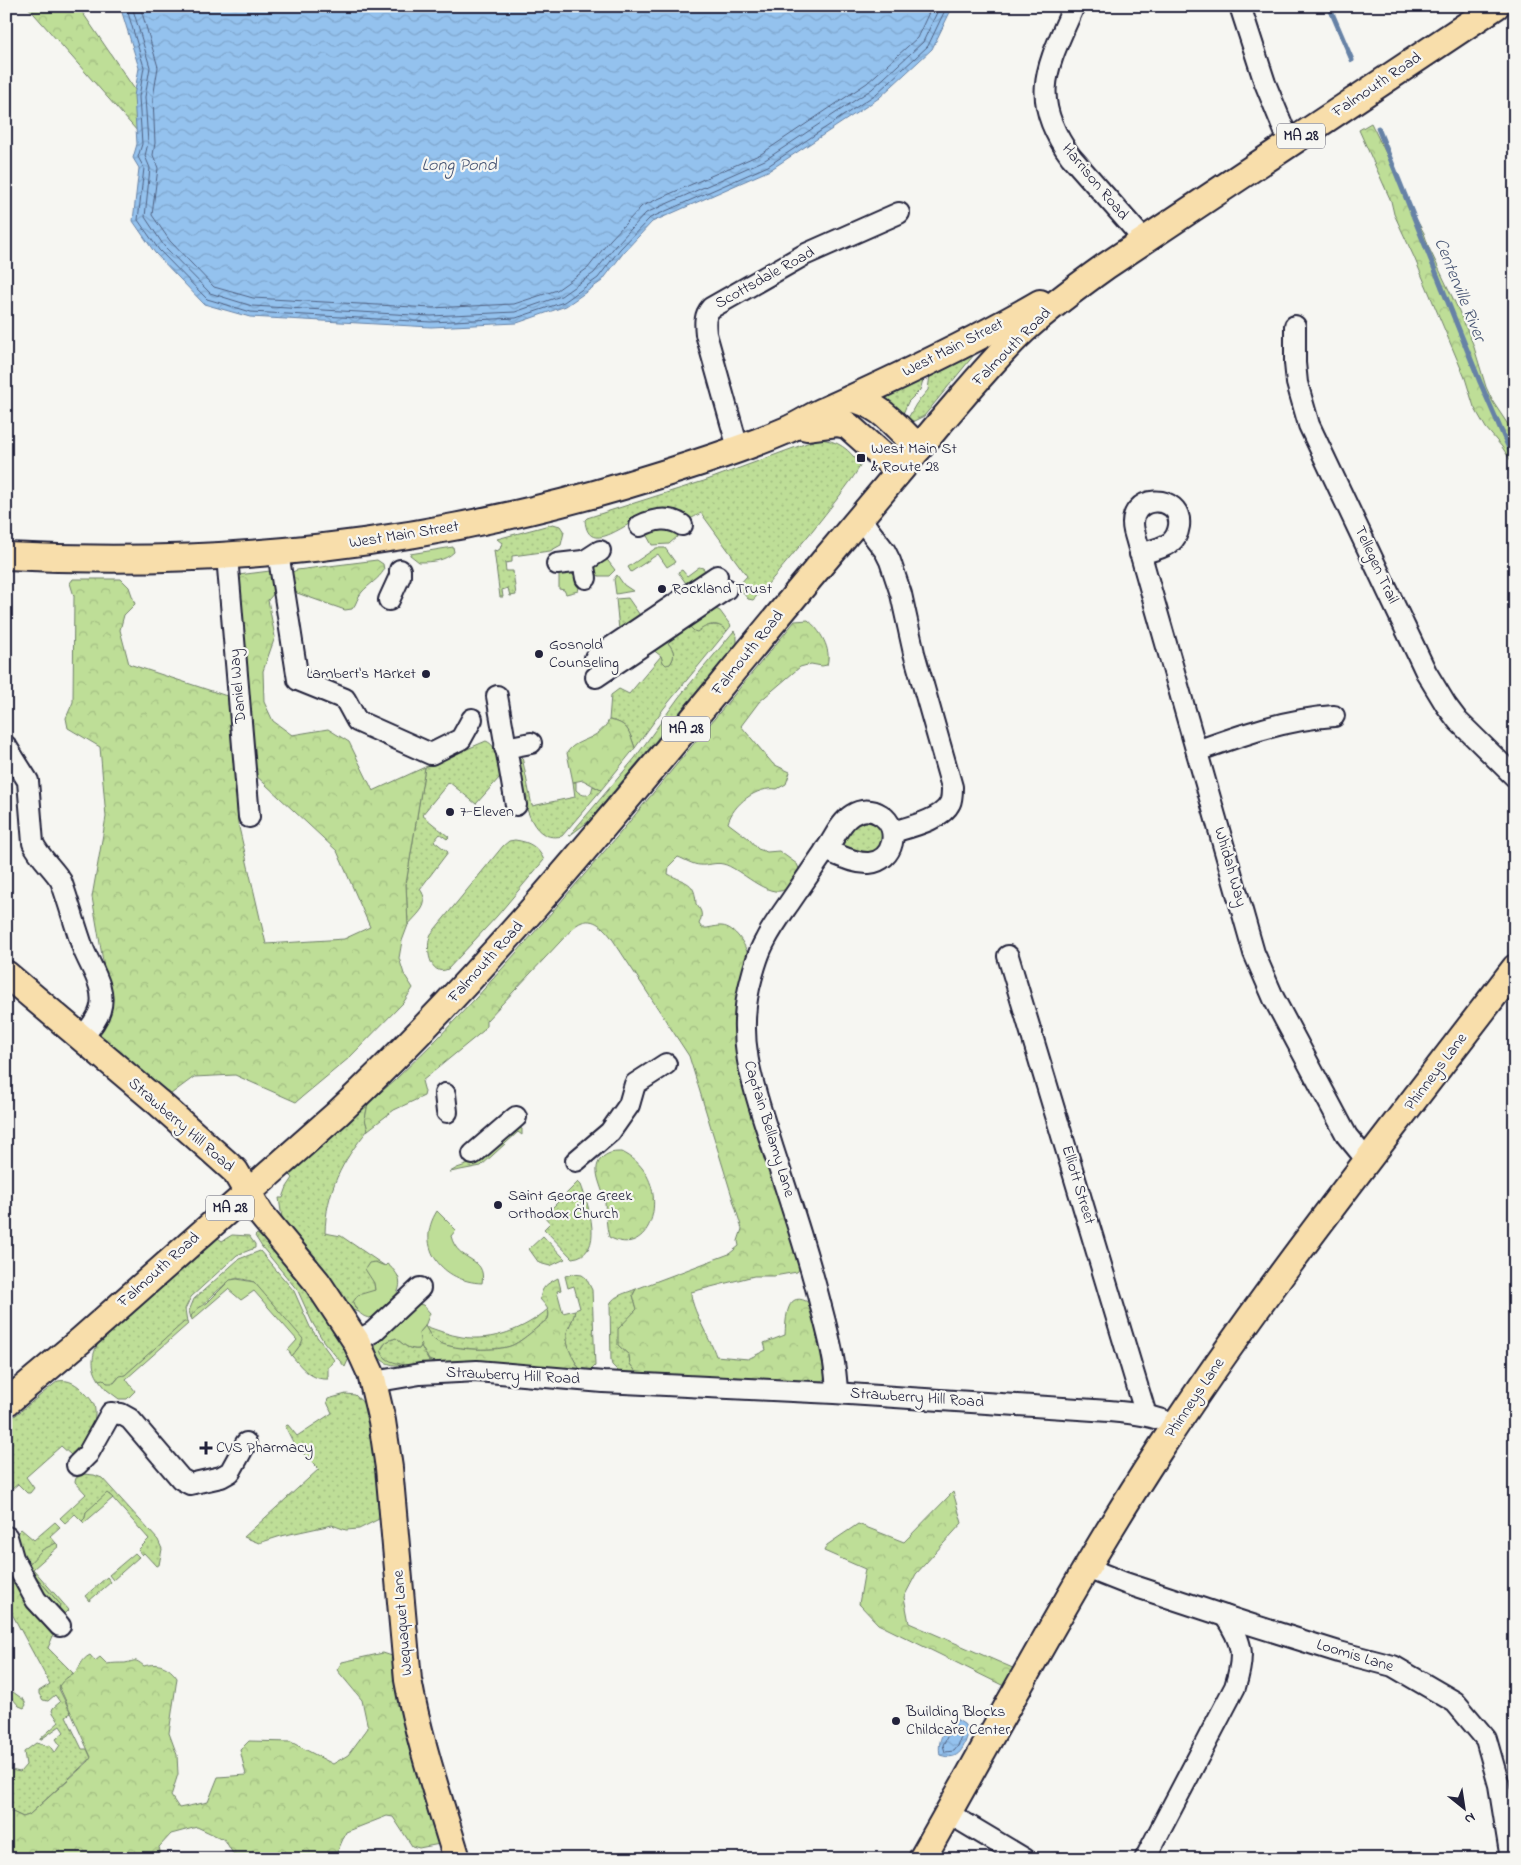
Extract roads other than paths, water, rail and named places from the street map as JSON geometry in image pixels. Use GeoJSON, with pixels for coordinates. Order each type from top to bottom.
{"type":"FeatureCollection","features":[{"type":"Feature","properties":{"kind":"main road","name":"Falmouth Road"},"geometry":{"type":"LineString","coordinates":[[6,1404],[249,1193],[376,1077],[447,1004],[513,933],[677,740],[899,470],[1022,333],[1048,309],[1106,266],[1496,6]]}},
{"type":"Feature","properties":{"kind":"main road","name":"West Main Street"},"geometry":{"type":"LineString","coordinates":[[788,430],[824,410],[851,399],[1027,310],[1106,266]]}},
{"type":"Feature","properties":{"kind":"main road"},"geometry":{"type":"LineString","coordinates":[[851,399],[862,400],[875,407],[919,448]]}},
{"type":"Feature","properties":{"kind":"main road","name":"West Main Street"},"geometry":{"type":"LineString","coordinates":[[6,556],[120,560],[227,556],[393,539],[569,502],[652,478],[788,430],[825,423],[847,426],[899,470]]}},
{"type":"Feature","properties":{"kind":"main road","name":"Phinneys Lane"},"geometry":{"type":"LineString","coordinates":[[922,1859],[1088,1568],[1176,1426],[1242,1329],[1309,1236],[1515,968]]}},
{"type":"Feature","properties":{"kind":"main road","name":"Strawberry Hill Road"},"geometry":{"type":"LineString","coordinates":[[6,974],[235,1171],[260,1213],[317,1282],[356,1341],[373,1382]]}},
{"type":"Feature","properties":{"kind":"main road","name":"Wequaquet Lane"},"geometry":{"type":"LineString","coordinates":[[373,1382],[382,1421],[389,1468],[408,1680],[425,1758],[457,1859]]}},
{"type":"Feature","properties":{"kind":"street","name":"Harrison Road"},"geometry":{"type":"LineString","coordinates":[[1074,6],[1049,64],[1045,91],[1050,118],[1060,142],[1070,157],[1145,240]]}},
{"type":"Feature","properties":{"kind":"street"},"geometry":{"type":"LineString","coordinates":[[1240,6],[1265,83],[1290,144]]}},
{"type":"Feature","properties":{"kind":"street","name":"Scottsdale Road"},"geometry":{"type":"LineString","coordinates":[[738,448],[706,334],[705,317],[707,312],[804,255],[899,212]]}},
{"type":"Feature","properties":{"kind":"street","name":"Tellegen Trail"},"geometry":{"type":"LineString","coordinates":[[1295,326],[1297,383],[1309,425],[1426,672],[1458,721],[1515,777]]}},
{"type":"Feature","properties":{"kind":"street"},"geometry":{"type":"LineString","coordinates":[[825,850],[858,862],[873,862],[883,858],[890,850],[893,839],[892,832],[926,821],[940,814],[950,803],[952,787],[914,653],[901,594],[890,561],[885,551],[859,517]]}},
{"type":"Feature","properties":{"kind":"street"},"geometry":{"type":"LineString","coordinates":[[640,526],[653,520],[661,519],[674,521],[682,525]]}},
{"type":"Feature","properties":{"kind":"street"},"geometry":{"type":"LineString","coordinates":[[556,564],[584,569],[583,562],[600,551]]}},
{"type":"Feature","properties":{"kind":"street"},"geometry":{"type":"LineString","coordinates":[[278,552],[298,680],[345,699],[357,721],[430,754],[461,739],[472,719]]}},
{"type":"Feature","properties":{"kind":"street","name":"Whidah Way"},"geometry":{"type":"LineString","coordinates":[[1140,554],[1249,936],[1260,968],[1274,999],[1347,1136],[1368,1160]]}},
{"type":"Feature","properties":{"kind":"street","name":"Daniel Way"},"geometry":{"type":"LineString","coordinates":[[227,556],[249,817]]}},
{"type":"Feature","properties":{"kind":"street"},"geometry":{"type":"LineString","coordinates":[[389,600],[400,576],[400,570]]}},
{"type":"Feature","properties":{"kind":"street"},"geometry":{"type":"LineString","coordinates":[[596,668],[721,582]]}},
{"type":"Feature","properties":{"kind":"street"},"geometry":{"type":"LineString","coordinates":[[496,696],[516,805]]}},
{"type":"Feature","properties":{"kind":"street"},"geometry":{"type":"LineString","coordinates":[[1197,751],[1232,738],[1306,718],[1334,716]]}},
{"type":"Feature","properties":{"kind":"street"},"geometry":{"type":"LineString","coordinates":[[505,748],[531,743]]}},
{"type":"Feature","properties":{"kind":"street"},"geometry":{"type":"LineString","coordinates":[[6,746],[28,781],[33,843],[37,851],[57,873],[61,881],[84,950],[99,984],[100,1010],[94,1022],[81,1039]]}},
{"type":"Feature","properties":{"kind":"street","name":"Captain Bellamy Lane"},"geometry":{"type":"LineString","coordinates":[[837,1393],[836,1372],[831,1344],[798,1226],[750,1076],[745,1041],[746,1004],[754,970],[764,942],[848,818],[858,812],[868,810],[878,813],[887,820],[892,832]]}},
{"type":"Feature","properties":{"kind":"street","name":"Elliott Street"},"geometry":{"type":"LineString","coordinates":[[1008,956],[1146,1415]]}},
{"type":"Feature","properties":{"kind":"street"},"geometry":{"type":"LineString","coordinates":[[576,1160],[610,1132],[628,1105],[635,1084],[666,1064]]}},
{"type":"Feature","properties":{"kind":"street"},"geometry":{"type":"LineString","coordinates":[[473,1154],[516,1117]]}},
{"type":"Feature","properties":{"kind":"street"},"geometry":{"type":"LineString","coordinates":[[356,1341],[373,1332],[420,1288]]}},
{"type":"Feature","properties":{"kind":"street","name":"Strawberry Hill Road"},"geometry":{"type":"LineString","coordinates":[[373,1382],[420,1374],[469,1371],[603,1382],[837,1393],[1109,1410],[1146,1415],[1165,1420],[1176,1426]]}},
{"type":"Feature","properties":{"kind":"street"},"geometry":{"type":"LineString","coordinates":[[77,1465],[88,1454],[111,1413],[121,1414],[130,1418],[181,1479],[190,1484],[221,1477],[230,1472],[246,1443]]}},
{"type":"Feature","properties":{"kind":"street"},"geometry":{"type":"LineString","coordinates":[[7,1537],[13,1558],[36,1600],[60,1626]]}},
{"type":"Feature","properties":{"kind":"street","name":"Loomis Lane"},"geometry":{"type":"LineString","coordinates":[[1088,1568],[1125,1583],[1226,1616],[1339,1652],[1394,1666],[1455,1702],[1486,1739],[1505,1777],[1511,1859]]}},
{"type":"Feature","properties":{"kind":"street"},"geometry":{"type":"LineString","coordinates":[[1145,1859],[1235,1687],[1241,1663],[1240,1644],[1238,1635],[1226,1616]]}},
{"type":"Feature","properties":{"kind":"street"},"geometry":{"type":"LineString","coordinates":[[948,1813],[1025,1859]]}},
{"type":"Feature","properties":{"kind":"water","name":"Long Pond"},"geometry":{"type":"Polygon","coordinates":[[[120,6],[953,6],[932,49],[879,98],[770,170],[652,222],[624,252],[602,281],[566,306],[517,323],[431,327],[250,317],[204,304],[155,253],[133,221],[139,168],[133,158],[137,144],[134,96],[139,68],[120,6]]]}},
{"type":"Feature","properties":{"kind":"water"},"geometry":{"type":"Polygon","coordinates":[[[956,1719],[964,1724],[969,1731],[963,1747],[957,1755],[947,1757],[940,1755],[942,1735],[956,1719]]]}},
{"type":"Feature","properties":{"kind":"waterway","name":"Centerville River"},"geometry":{"type":"LineString","coordinates":[[1329,6],[1352,60]]}},
{"type":"Feature","properties":{"kind":"waterway","name":"Centerville River"},"geometry":{"type":"LineString","coordinates":[[1378,128],[1480,382],[1515,462]]}},
{"type":"Feature","properties":{"kind":"place","name":"West Main St & Route 28"},"geometry":{"type":"Point","coordinates":[861,458]}},
{"type":"Feature","properties":{"kind":"place","name":"Rockland Trust"},"geometry":{"type":"Point","coordinates":[662,589]}},
{"type":"Feature","properties":{"kind":"place","name":"Gosnold Counseling"},"geometry":{"type":"Point","coordinates":[539,654]}},
{"type":"Feature","properties":{"kind":"place","name":"Lambert's Market"},"geometry":{"type":"Point","coordinates":[426,674]}},
{"type":"Feature","properties":{"kind":"place","name":"7-Eleven"},"geometry":{"type":"Point","coordinates":[450,812]}},
{"type":"Feature","properties":{"kind":"place","name":"Saint George Greek Orthodox Church"},"geometry":{"type":"Point","coordinates":[498,1205]}},
{"type":"Feature","properties":{"kind":"place","name":"CVS Pharmacy"},"geometry":{"type":"Point","coordinates":[206,1448]}},
{"type":"Feature","properties":{"kind":"place","name":"Building Blocks Childcare Center"},"geometry":{"type":"Point","coordinates":[896,1721]}}]}
